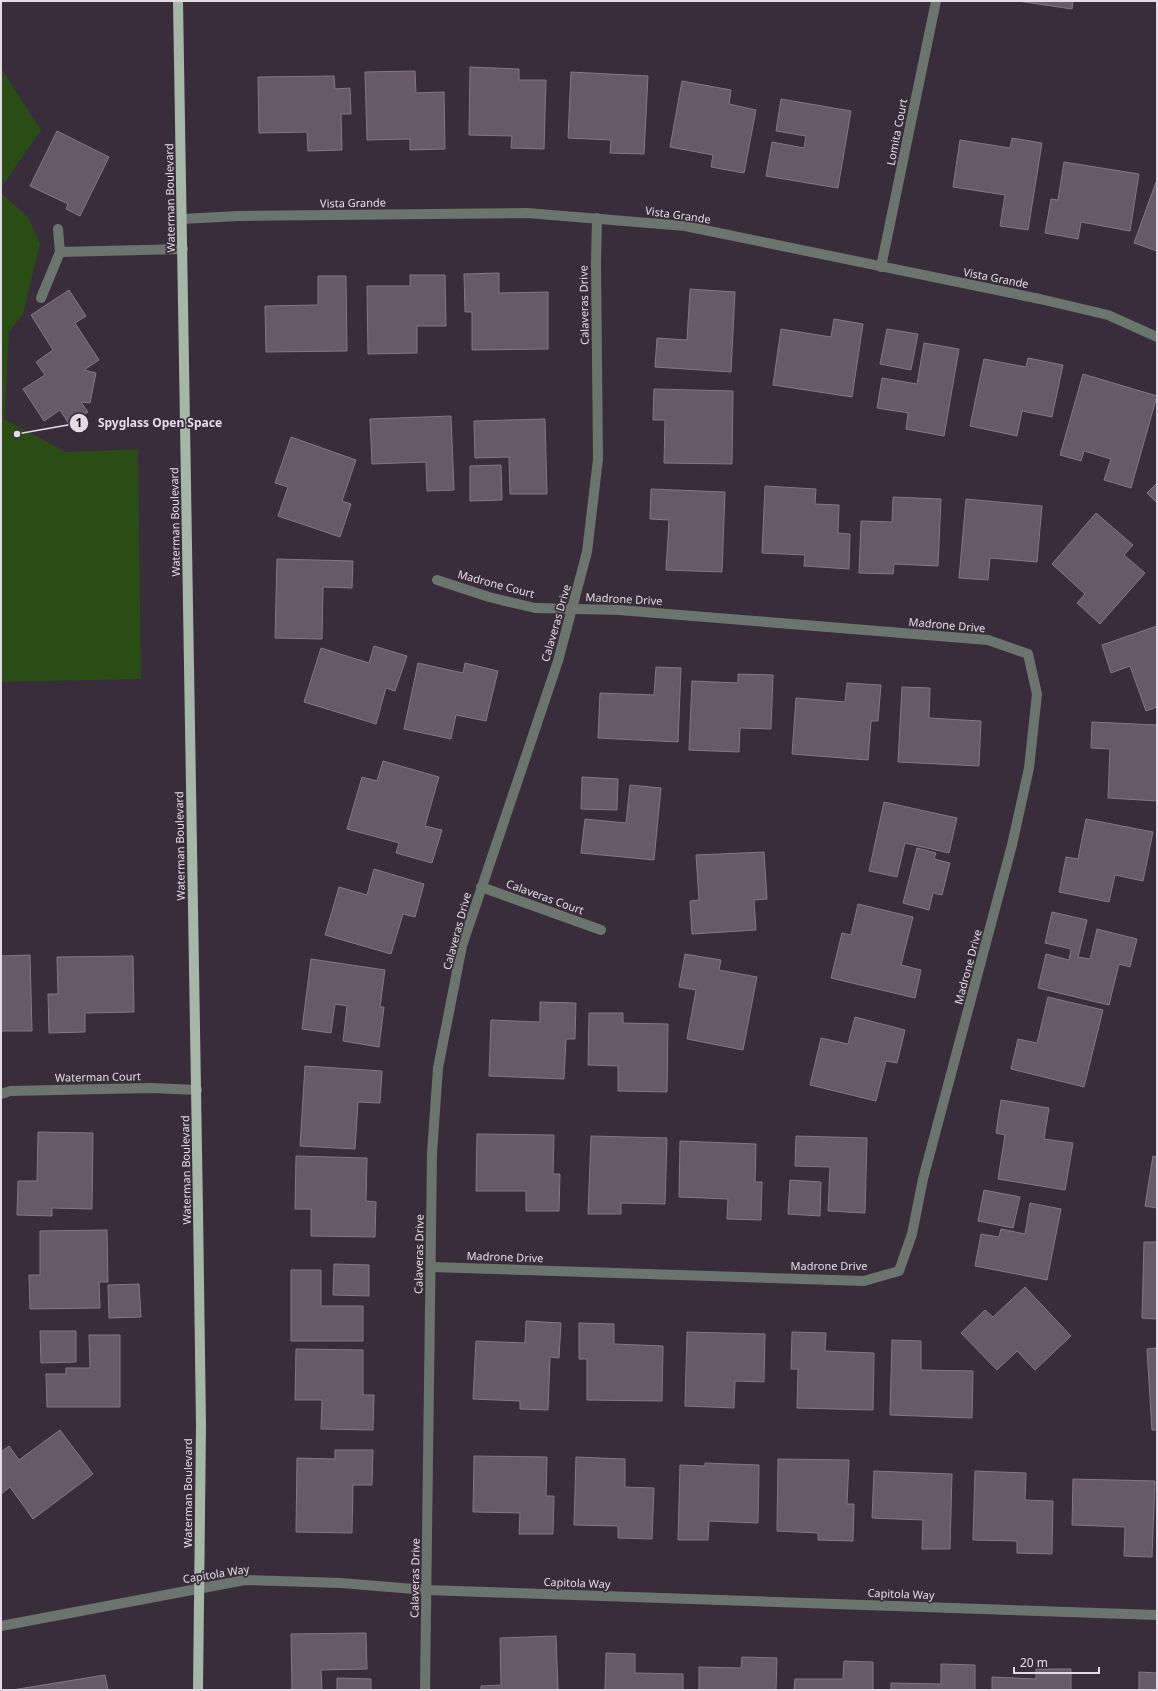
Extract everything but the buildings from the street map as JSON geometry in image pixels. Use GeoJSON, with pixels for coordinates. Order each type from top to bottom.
{"type":"FeatureCollection","features":[{"type":"Feature","properties":{"kind":"main road","name":"Waterman Boulevard"},"geometry":{"type":"LineString","coordinates":[[178,1],[197,1090],[201,1425],[198,1690]]}},
{"type":"Feature","properties":{"kind":"street","name":"Lomita Court"},"geometry":{"type":"LineString","coordinates":[[881,267],[936,1]]}},
{"type":"Feature","properties":{"kind":"street","name":"Vista Grande"},"geometry":{"type":"LineString","coordinates":[[182,219],[238,216],[527,213],[685,226],[1040,299],[1108,315],[1157,337]]}},
{"type":"Feature","properties":{"kind":"street","name":"Calaveras Drive"},"geometry":{"type":"LineString","coordinates":[[425,1690],[432,1153],[438,1068],[462,946],[528,753],[573,609],[587,552],[598,459],[597,218]]}},
{"type":"Feature","properties":{"kind":"street"},"geometry":{"type":"LineString","coordinates":[[41,298],[60,252],[58,229]]}},
{"type":"Feature","properties":{"kind":"street"},"geometry":{"type":"LineString","coordinates":[[60,252],[183,249]]}},
{"type":"Feature","properties":{"kind":"street","name":"Madrone Court"},"geometry":{"type":"LineString","coordinates":[[437,580],[489,597],[535,608],[573,609]]}},
{"type":"Feature","properties":{"kind":"street","name":"Madrone Drive"},"geometry":{"type":"LineString","coordinates":[[430,1267],[864,1281],[899,1271],[912,1234],[923,1179],[1014,838],[1029,768],[1038,694],[1028,654],[988,640],[619,610],[573,609]]}},
{"type":"Feature","properties":{"kind":"street","name":"Calaveras Court"},"geometry":{"type":"LineString","coordinates":[[481,887],[601,930]]}},
{"type":"Feature","properties":{"kind":"street","name":"Waterman Court"},"geometry":{"type":"LineString","coordinates":[[1,1094],[10,1091],[151,1088],[197,1090]]}},
{"type":"Feature","properties":{"kind":"street","name":"Capitola Way"},"geometry":{"type":"LineString","coordinates":[[1,1626],[245,1580],[341,1583],[426,1590],[1157,1615]]}},
{"type":"Feature","properties":{"kind":"green space"},"geometry":{"type":"Polygon","coordinates":[[[1,68],[41,130],[1,188],[1,68]]]}},
{"type":"Feature","properties":{"kind":"green space"},"geometry":{"type":"Polygon","coordinates":[[[1,193],[28,217],[40,244],[23,314],[9,332],[4,419],[66,452],[138,449],[141,679],[1,682],[1,193]]]}},
{"type":"Feature","properties":{"kind":"place","name":"Spyglass Open Space"},"geometry":{"type":"Point","coordinates":[17,434]}}]}
